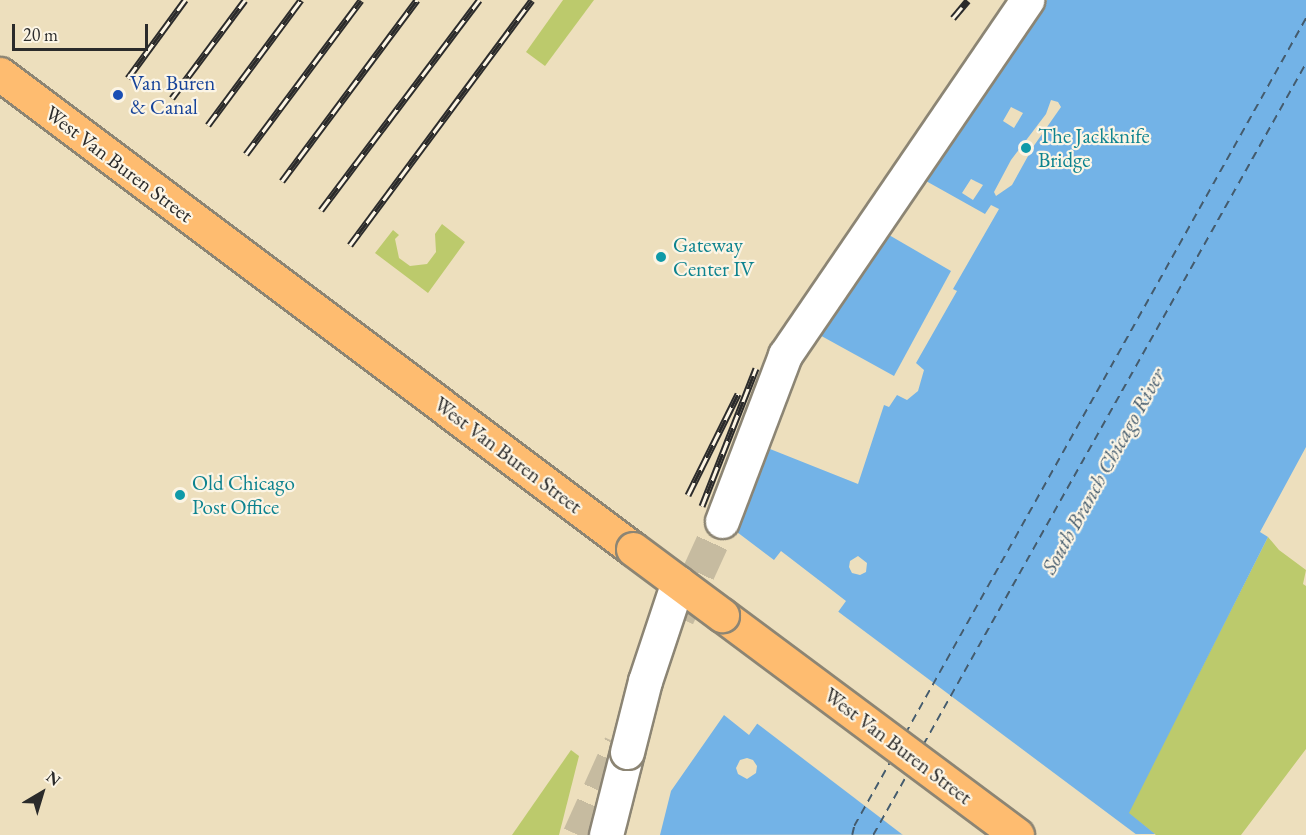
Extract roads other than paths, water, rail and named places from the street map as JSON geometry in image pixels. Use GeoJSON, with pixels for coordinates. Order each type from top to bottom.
{"type":"FeatureCollection","features":[{"type":"Feature","properties":{"kind":"main road","name":"West Van Buren Street"},"geometry":{"type":"LineString","coordinates":[[0,74],[1017,835]]}},
{"type":"Feature","properties":{"kind":"lane"},"geometry":{"type":"LineString","coordinates":[[722,521],[785,355],[1028,0]]}},
{"type":"Feature","properties":{"kind":"lane"},"geometry":{"type":"LineString","coordinates":[[606,835],[645,681],[678,582]]}},
{"type":"Feature","properties":{"kind":"water","name":"South Branch Chicago River"},"geometry":{"type":"Polygon","coordinates":[[[1047,0],[1306,0],[1306,447],[1260,532],[1268,537],[1129,813],[1155,834],[660,835],[671,791],[724,715],[749,735],[846,601],[781,551],[774,560],[733,529],[765,447],[858,484],[884,405],[889,407],[897,395],[907,400],[918,391],[924,370],[916,363],[957,291],[953,289],[999,209],[991,205],[985,214],[926,181],[1047,0]],[[1051,100],[1046,114],[1011,160],[994,192],[996,196],[1012,185],[1033,147],[1061,107],[1058,102],[1051,100]],[[1011,107],[1003,121],[1014,128],[1023,113],[1011,107]],[[971,179],[962,193],[973,200],[983,185],[971,179]],[[858,556],[850,561],[849,567],[852,573],[860,575],[866,572],[867,563],[858,556]],[[747,758],[740,760],[736,768],[738,774],[747,779],[756,773],[757,766],[753,760],[747,758]]]}},
{"type":"Feature","properties":{"kind":"water"},"geometry":{"type":"Polygon","coordinates":[[[889,235],[951,271],[894,376],[816,333],[889,235]]]}},
{"type":"Feature","properties":{"kind":"tunnel"},"geometry":{"type":"LineString","coordinates":[[678,617],[722,521]]}},
{"type":"Feature","properties":{"kind":"tunnel"},"geometry":{"type":"LineString","coordinates":[[579,835],[620,744]]}},
{"type":"Feature","properties":{"kind":"railway"},"geometry":{"type":"LineString","coordinates":[[128,78],[185,0]]}},
{"type":"Feature","properties":{"kind":"railway"},"geometry":{"type":"LineString","coordinates":[[172,98],[245,0]]}},
{"type":"Feature","properties":{"kind":"railway"},"geometry":{"type":"LineString","coordinates":[[208,125],[301,0]]}},
{"type":"Feature","properties":{"kind":"railway"},"geometry":{"type":"LineString","coordinates":[[246,154],[361,0]]}},
{"type":"Feature","properties":{"kind":"railway"},"geometry":{"type":"LineString","coordinates":[[282,181],[417,0]]}},
{"type":"Feature","properties":{"kind":"railway"},"geometry":{"type":"LineString","coordinates":[[321,210],[479,0]]}},
{"type":"Feature","properties":{"kind":"railway"},"geometry":{"type":"LineString","coordinates":[[350,245],[532,0]]}},
{"type":"Feature","properties":{"kind":"railway"},"geometry":{"type":"LineString","coordinates":[[953,18],[968,0]]}},
{"type":"Feature","properties":{"kind":"railway"},"geometry":{"type":"LineString","coordinates":[[702,506],[756,368]]}},
{"type":"Feature","properties":{"kind":"railway"},"geometry":{"type":"LineString","coordinates":[[688,495],[738,394]]}},
{"type":"Feature","properties":{"kind":"place","name":"Van Buren & Canal"},"geometry":{"type":"Point","coordinates":[118,95]}},
{"type":"Feature","properties":{"kind":"place","name":"The Jackknife Bridge"},"geometry":{"type":"Point","coordinates":[1026,148]}},
{"type":"Feature","properties":{"kind":"place","name":"Gateway Center IV"},"geometry":{"type":"Point","coordinates":[661,257]}},
{"type":"Feature","properties":{"kind":"place","name":"Old Chicago Post Office"},"geometry":{"type":"Point","coordinates":[180,495]}}]}
